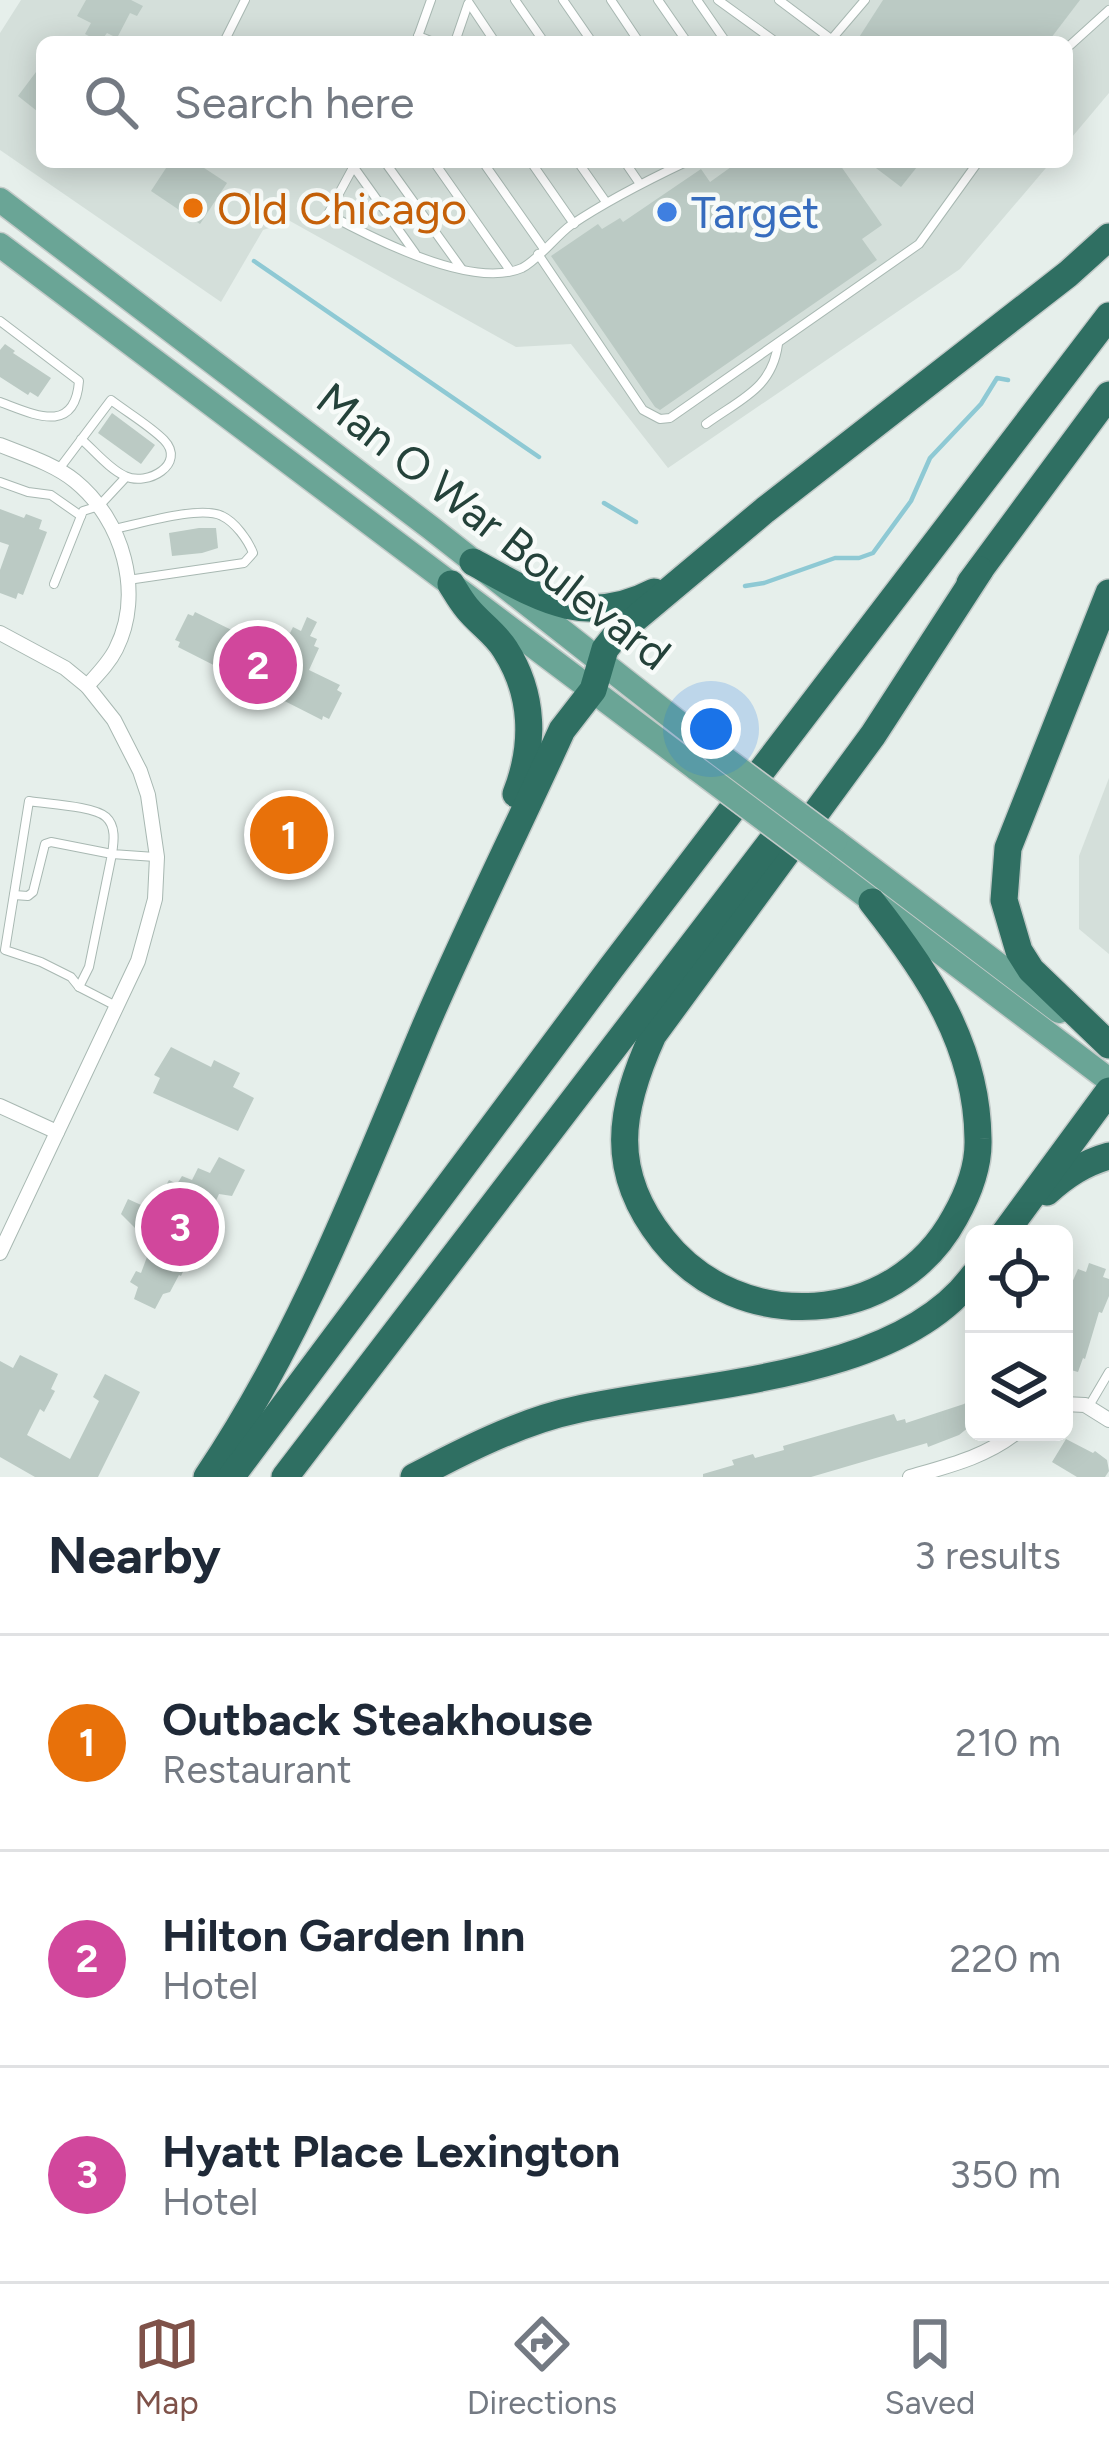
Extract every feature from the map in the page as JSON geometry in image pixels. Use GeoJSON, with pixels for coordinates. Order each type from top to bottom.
{"type":"FeatureCollection","features":[{"type":"Feature","properties":{"kind":"highway"},"geometry":{"type":"LineString","coordinates":[[207,1477],[263,1389],[313,1293],[441,994],[562,730],[597,676],[605,649],[765,510],[1109,237]]}},
{"type":"Feature","properties":{"kind":"highway"},"geometry":{"type":"LineString","coordinates":[[231,1477],[611,968],[1109,316]]}},
{"type":"Feature","properties":{"kind":"highway"},"geometry":{"type":"LineString","coordinates":[[285,1477],[1109,395]]}},
{"type":"Feature","properties":{"kind":"highway"},"geometry":{"type":"LineString","coordinates":[[473,562],[543,599],[593,609],[636,601],[704,561]]}},
{"type":"Feature","properties":{"kind":"highway"},"geometry":{"type":"LineString","coordinates":[[872,902],[920,962],[965,1059],[979,1143],[971,1182],[938,1243],[879,1291],[852,1300],[792,1307],[737,1297],[677,1258],[645,1217],[628,1176],[627,1101],[652,1035],[873,734],[980,570]]}},
{"type":"Feature","properties":{"kind":"highway"},"geometry":{"type":"LineString","coordinates":[[441,994],[521,780],[530,734],[524,692],[505,649],[465,607],[451,584]]}},
{"type":"Feature","properties":{"kind":"highway"},"geometry":{"type":"LineString","coordinates":[[1109,593],[1008,848],[1004,900],[1019,951],[1031,970],[1109,1047]]}},
{"type":"Feature","properties":{"kind":"highway"},"geometry":{"type":"LineString","coordinates":[[1012,1225],[1109,1090]]}},
{"type":"Feature","properties":{"kind":"highway"},"geometry":{"type":"LineString","coordinates":[[1014,1225],[1067,1174],[1109,1156]]}},
{"type":"Feature","properties":{"kind":"highway"},"geometry":{"type":"LineString","coordinates":[[414,1477],[491,1439],[571,1410],[672,1394],[867,1350],[935,1316],[965,1287]]}},
{"type":"Feature","properties":{"kind":"main road","name":"Man O War Boulevard"},"geometry":{"type":"LineString","coordinates":[[0,196],[431,528],[597,676],[705,759],[827,851],[1109,1047]]}},
{"type":"Feature","properties":{"kind":"main road","name":"Man O War Boulevard"},"geometry":{"type":"LineString","coordinates":[[0,245],[451,584],[597,676]]}},
{"type":"Feature","properties":{"kind":"main road","name":"Man O War Boulevard"},"geometry":{"type":"LineString","coordinates":[[827,851],[872,902],[1109,1080]]}},
{"type":"Feature","properties":{"kind":"street"},"geometry":{"type":"LineString","coordinates":[[0,446],[71,478],[114,529],[128,580],[126,615],[122,635],[106,665],[87,686]]}},
{"type":"Feature","properties":{"kind":"street"},"geometry":{"type":"LineString","coordinates":[[0,633],[65,668],[87,686],[114,720],[148,795],[157,857],[155,899],[138,961],[0,1253]]}},
{"type":"Feature","properties":{"kind":"street"},"geometry":{"type":"LineString","coordinates":[[0,1106],[57,1132]]}},
{"type":"Feature","properties":{"kind":"street"},"geometry":{"type":"LineString","coordinates":[[1073,1405],[1089,1406],[1109,1420]]}},
{"type":"Feature","properties":{"kind":"street"},"geometry":{"type":"LineString","coordinates":[[910,1477],[940,1473],[1004,1441]]}},
{"type":"Feature","properties":{"kind":"lane"},"geometry":{"type":"LineString","coordinates":[[227,36],[245,0]]}},
{"type":"Feature","properties":{"kind":"lane"},"geometry":{"type":"LineString","coordinates":[[418,36],[431,0]]}},
{"type":"Feature","properties":{"kind":"lane"},"geometry":{"type":"LineString","coordinates":[[515,0],[540,36]]}},
{"type":"Feature","properties":{"kind":"lane"},"geometry":{"type":"LineString","coordinates":[[563,0],[588,36]]}},
{"type":"Feature","properties":{"kind":"lane"},"geometry":{"type":"LineString","coordinates":[[611,0],[635,36]]}},
{"type":"Feature","properties":{"kind":"lane"},"geometry":{"type":"LineString","coordinates":[[675,0],[660,4],[683,36]]}},
{"type":"Feature","properties":{"kind":"lane"},"geometry":{"type":"LineString","coordinates":[[697,0],[722,36]]}},
{"type":"Feature","properties":{"kind":"lane"},"geometry":{"type":"LineString","coordinates":[[718,0],[768,36]]}},
{"type":"Feature","properties":{"kind":"lane"},"geometry":{"type":"LineString","coordinates":[[779,0],[824,36]]}},
{"type":"Feature","properties":{"kind":"lane"},"geometry":{"type":"LineString","coordinates":[[843,0],[857,10]]}},
{"type":"Feature","properties":{"kind":"lane"},"geometry":{"type":"LineString","coordinates":[[834,36],[866,0]]}},
{"type":"Feature","properties":{"kind":"lane"},"geometry":{"type":"LineString","coordinates":[[457,36],[469,2]]}},
{"type":"Feature","properties":{"kind":"lane"},"geometry":{"type":"LineString","coordinates":[[469,2],[491,36]]}},
{"type":"Feature","properties":{"kind":"lane"},"geometry":{"type":"LineString","coordinates":[[1073,43],[1109,10]]}},
{"type":"Feature","properties":{"kind":"lane"},"geometry":{"type":"LineString","coordinates":[[353,168],[328,214],[384,244],[462,270],[492,272],[522,267],[606,202],[670,168]]}},
{"type":"Feature","properties":{"kind":"lane"},"geometry":{"type":"LineString","coordinates":[[358,168],[417,255]]}},
{"type":"Feature","properties":{"kind":"lane"},"geometry":{"type":"LineString","coordinates":[[389,168],[462,270]]}},
{"type":"Feature","properties":{"kind":"lane"},"geometry":{"type":"LineString","coordinates":[[438,168],[510,269]]}},
{"type":"Feature","properties":{"kind":"lane"},"geometry":{"type":"LineString","coordinates":[[487,168],[643,410],[660,419],[670,418],[919,244],[974,168]]}},
{"type":"Feature","properties":{"kind":"lane"},"geometry":{"type":"LineString","coordinates":[[535,168],[574,224]]}},
{"type":"Feature","properties":{"kind":"lane"},"geometry":{"type":"LineString","coordinates":[[582,168],[606,202]]}},
{"type":"Feature","properties":{"kind":"lane"},"geometry":{"type":"LineString","coordinates":[[629,168],[640,184]]}},
{"type":"Feature","properties":{"kind":"lane"},"geometry":{"type":"LineString","coordinates":[[0,321],[79,381],[72,407],[60,417],[41,417],[0,402]]}},
{"type":"Feature","properties":{"kind":"lane"},"geometry":{"type":"LineString","coordinates":[[706,424],[768,380],[778,343]]}},
{"type":"Feature","properties":{"kind":"lane"},"geometry":{"type":"LineString","coordinates":[[58,470],[111,400],[167,442],[171,455],[158,475],[126,477],[81,440]]}},
{"type":"Feature","properties":{"kind":"lane"},"geometry":{"type":"LineString","coordinates":[[54,584],[83,511],[99,506],[126,477]]}},
{"type":"Feature","properties":{"kind":"lane"},"geometry":{"type":"LineString","coordinates":[[0,482],[51,495],[81,516]]}},
{"type":"Feature","properties":{"kind":"lane"},"geometry":{"type":"LineString","coordinates":[[114,529],[202,512],[222,516],[247,539],[254,553],[244,563],[128,580]]}},
{"type":"Feature","properties":{"kind":"lane"},"geometry":{"type":"LineString","coordinates":[[79,987],[89,967],[113,829],[106,817],[95,812],[29,801],[4,950],[41,962],[71,977],[79,987],[118,1007]]}},
{"type":"Feature","properties":{"kind":"lane"},"geometry":{"type":"LineString","coordinates":[[14,895],[34,892],[45,844],[51,842],[157,857]]}},
{"type":"Feature","properties":{"kind":"lane"},"geometry":{"type":"LineString","coordinates":[[1089,1406],[1109,1372]]}},
{"type":"Feature","properties":{"kind":"shaded area"},"geometry":{"type":"Polygon","coordinates":[[[21,0],[1109,0],[1109,93],[1073,136],[1073,36],[36,36],[36,168],[1046,168],[960,269],[668,468],[571,344],[516,347],[290,221],[263,230],[221,302],[0,150],[0,33],[21,0]]]}},
{"type":"Feature","properties":{"kind":"shaded area"},"geometry":{"type":"Polygon","coordinates":[[[1109,778],[1109,954],[1079,929],[1079,856],[1109,778]]]}},
{"type":"Feature","properties":{"kind":"building"},"geometry":{"type":"Polygon","coordinates":[[[86,0],[131,0],[143,6],[137,16],[130,13],[118,36],[89,36],[85,34],[91,23],[77,16],[86,0]]]}},
{"type":"Feature","properties":{"kind":"building"},"geometry":{"type":"Polygon","coordinates":[[[883,0],[1080,0],[1053,36],[860,36],[883,0]]]}},
{"type":"Feature","properties":{"kind":"building"},"geometry":{"type":"Polygon","coordinates":[[[36,72],[36,110],[18,96],[36,72]]]}},
{"type":"Feature","properties":{"kind":"building","name":"Old Chicago"},"geometry":{"type":"Polygon","coordinates":[[[166,168],[204,168],[227,183],[200,224],[151,191],[166,168]]]}},
{"type":"Feature","properties":{"kind":"building"},"geometry":{"type":"Polygon","coordinates":[[[730,168],[842,168],[882,225],[862,239],[877,260],[660,410],[551,256],[598,224],[602,229],[620,218],[623,222],[701,169],[710,182],[730,168]]]}},
{"type":"Feature","properties":{"kind":"building"},"geometry":{"type":"Polygon","coordinates":[[[876,168],[916,168],[901,187],[876,168]]]}},
{"type":"Feature","properties":{"kind":"building"},"geometry":{"type":"Polygon","coordinates":[[[5,344],[51,378],[38,397],[0,377],[0,350],[5,344]]]}},
{"type":"Feature","properties":{"kind":"building"},"geometry":{"type":"Polygon","coordinates":[[[112,413],[155,445],[141,464],[98,433],[112,413]]]}},
{"type":"Feature","properties":{"kind":"building"},"geometry":{"type":"Polygon","coordinates":[[[0,509],[42,520],[39,529],[47,532],[23,595],[18,593],[16,599],[0,593],[0,570],[9,545],[0,542],[0,509]]]}},
{"type":"Feature","properties":{"kind":"building"},"geometry":{"type":"Polygon","coordinates":[[[216,528],[218,548],[172,556],[169,533],[216,528]]]}},
{"type":"Feature","properties":{"kind":"building"},"geometry":{"type":"Polygon","coordinates":[[[195,612],[274,651],[284,630],[301,631],[307,617],[317,622],[310,636],[317,639],[314,646],[319,648],[309,670],[340,685],[337,690],[342,693],[329,719],[323,716],[322,720],[178,647],[180,642],[175,640],[188,614],[195,612]]]}},
{"type":"Feature","properties":{"kind":"building"},"geometry":{"type":"Polygon","coordinates":[[[271,799],[328,826],[307,870],[250,843],[271,799]]]}},
{"type":"Feature","properties":{"kind":"building"},"geometry":{"type":"Polygon","coordinates":[[[171,1047],[211,1067],[214,1060],[240,1073],[233,1087],[254,1098],[238,1131],[153,1093],[160,1078],[154,1075],[171,1047]]]}},
{"type":"Feature","properties":{"kind":"building"},"geometry":{"type":"Polygon","coordinates":[[[219,1157],[245,1170],[232,1196],[219,1194],[181,1276],[155,1309],[134,1299],[138,1287],[130,1282],[136,1271],[141,1273],[156,1233],[137,1230],[121,1214],[128,1199],[152,1210],[169,1180],[177,1184],[182,1176],[192,1180],[198,1168],[210,1173],[219,1157]]]}},
{"type":"Feature","properties":{"kind":"building"},"geometry":{"type":"Polygon","coordinates":[[[1089,1263],[1106,1269],[1103,1277],[1109,1279],[1109,1296],[1078,1372],[1073,1371],[1073,1280],[1078,1269],[1086,1272],[1089,1263]]]}},
{"type":"Feature","properties":{"kind":"building"},"geometry":{"type":"Polygon","coordinates":[[[20,1355],[58,1374],[51,1389],[55,1391],[27,1435],[70,1459],[99,1401],[93,1397],[105,1374],[140,1392],[98,1477],[35,1477],[0,1457],[0,1361],[13,1368],[20,1355]]]}},
{"type":"Feature","properties":{"kind":"building"},"geometry":{"type":"Polygon","coordinates":[[[964,1404],[965,1430],[928,1447],[927,1443],[811,1477],[703,1477],[734,1465],[732,1460],[784,1450],[783,1446],[894,1414],[897,1421],[905,1419],[906,1423],[964,1404]]]}},
{"type":"Feature","properties":{"kind":"building"},"geometry":{"type":"Polygon","coordinates":[[[1065,1441],[1070,1441],[1107,1460],[1109,1471],[1105,1477],[1077,1477],[1052,1462],[1065,1441]]]}},
{"type":"Feature","properties":{"kind":"waterway"},"geometry":{"type":"LineString","coordinates":[[254,261],[539,457]]}},
{"type":"Feature","properties":{"kind":"waterway"},"geometry":{"type":"LineString","coordinates":[[745,586],[835,558],[873,553],[911,501],[930,458],[981,404],[997,378],[1008,380]]}},
{"type":"Feature","properties":{"kind":"waterway"},"geometry":{"type":"LineString","coordinates":[[604,503],[636,522]]}},
{"type":"Feature","properties":{"kind":"place","name":"Old Chicago"},"geometry":{"type":"Point","coordinates":[193,208]}},
{"type":"Feature","properties":{"kind":"place","name":"Target"},"geometry":{"type":"Point","coordinates":[667,212]}},
{"type":"Feature","properties":{"kind":"place","name":"Hilton Garden Inn"},"geometry":{"type":"Point","coordinates":[258,665]}},
{"type":"Feature","properties":{"kind":"place","name":"Outback Steakhouse"},"geometry":{"type":"Point","coordinates":[289,835]}},
{"type":"Feature","properties":{"kind":"place","name":"Hyatt Place Lexington"},"geometry":{"type":"Point","coordinates":[180,1227]}}]}
